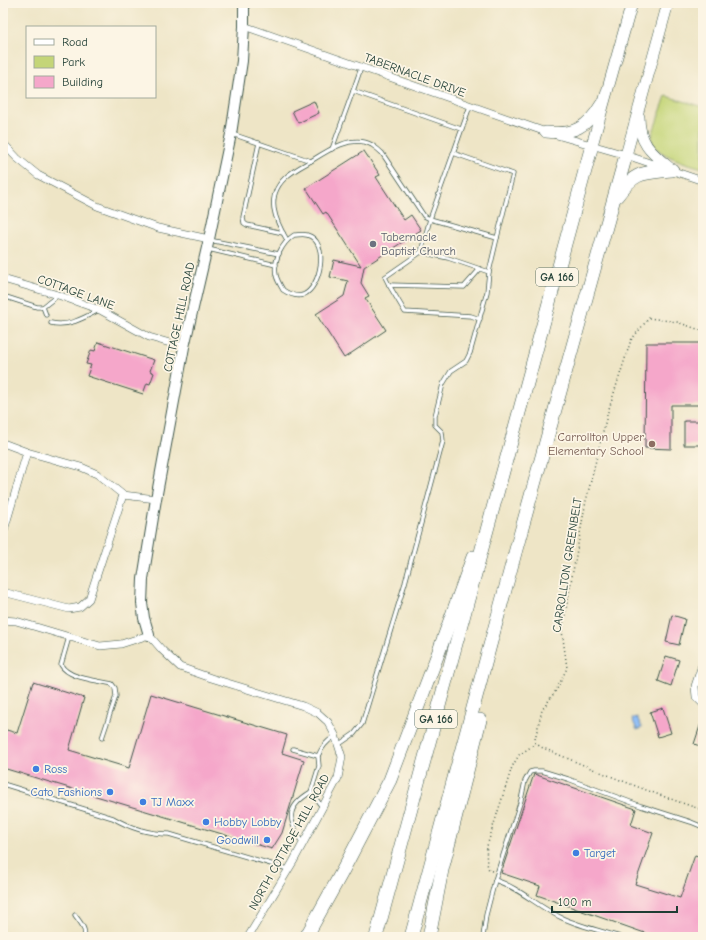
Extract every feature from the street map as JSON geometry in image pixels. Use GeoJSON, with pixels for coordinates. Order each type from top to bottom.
{"type":"FeatureCollection","features":[{"type":"Feature","properties":{"kind":"highway","name":"GA 166"},"geometry":{"type":"LineString","coordinates":[[376,937],[496,502],[592,145]]}},
{"type":"Feature","properties":{"kind":"highway","name":"GA 166"},"geometry":{"type":"LineString","coordinates":[[411,937],[486,666],[515,553],[626,154]]}},
{"type":"Feature","properties":{"kind":"highway"},"geometry":{"type":"LineString","coordinates":[[612,204],[626,184],[634,177],[640,174],[672,170]]}},
{"type":"Feature","properties":{"kind":"highway"},"geometry":{"type":"LineString","coordinates":[[306,937],[390,780],[440,650],[464,579],[496,502]]}},
{"type":"Feature","properties":{"kind":"highway"},"geometry":{"type":"LineString","coordinates":[[429,937],[442,870],[481,716],[486,666]]}},
{"type":"Feature","properties":{"kind":"main road"},"geometry":{"type":"LineString","coordinates":[[592,145],[632,3]]}},
{"type":"Feature","properties":{"kind":"main road","name":"GA 166"},"geometry":{"type":"LineString","coordinates":[[626,154],[668,3]]}},
{"type":"Feature","properties":{"kind":"main road"},"geometry":{"type":"LineString","coordinates":[[546,132],[559,134],[570,132],[589,121],[601,104],[613,73]]}},
{"type":"Feature","properties":{"kind":"main road"},"geometry":{"type":"LineString","coordinates":[[641,101],[639,124],[643,141],[652,153],[672,170]]}},
{"type":"Feature","properties":{"kind":"street","name":"COTTAGE HILL ROAD"},"geometry":{"type":"LineString","coordinates":[[149,635],[144,618],[142,590],[156,499],[184,347],[208,244],[231,134],[242,61],[244,3]]}},
{"type":"Feature","properties":{"kind":"street","name":"TABERNACLE DRIVE"},"geometry":{"type":"LineString","coordinates":[[244,26],[546,132],[626,154],[703,181]]}},
{"type":"Feature","properties":{"kind":"street"},"geometry":{"type":"LineString","coordinates":[[3,143],[17,158],[38,175],[97,206],[208,244]]}},
{"type":"Feature","properties":{"kind":"street","name":"COTTAGE LANE"},"geometry":{"type":"LineString","coordinates":[[3,278],[100,310],[149,336],[184,347]]}},
{"type":"Feature","properties":{"kind":"street"},"geometry":{"type":"LineString","coordinates":[[3,443],[27,452],[81,467],[97,474],[122,495],[156,499]]}},
{"type":"Feature","properties":{"kind":"street"},"geometry":{"type":"LineString","coordinates":[[3,450],[12,446]]}},
{"type":"Feature","properties":{"kind":"street"},"geometry":{"type":"LineString","coordinates":[[3,534],[27,452]]}},
{"type":"Feature","properties":{"kind":"street"},"geometry":{"type":"LineString","coordinates":[[3,592],[69,609],[80,607],[89,599],[122,495]]}},
{"type":"Feature","properties":{"kind":"street"},"geometry":{"type":"LineString","coordinates":[[3,620],[16,621],[100,646],[122,644],[149,635]]}},
{"type":"Feature","properties":{"kind":"street","name":"NORTH COTTAGE HILL ROAD"},"geometry":{"type":"LineString","coordinates":[[149,635],[180,667],[210,678],[303,706],[318,713],[328,722],[336,736],[342,757],[338,778],[289,869],[248,937]]}},
{"type":"Feature","properties":{"kind":"street"},"geometry":{"type":"LineString","coordinates":[[703,662],[695,686],[696,697],[703,704]]}},
{"type":"Feature","properties":{"kind":"lane"},"geometry":{"type":"LineString","coordinates":[[332,149],[361,68]]}},
{"type":"Feature","properties":{"kind":"lane"},"geometry":{"type":"LineString","coordinates":[[353,91],[461,130]]}},
{"type":"Feature","properties":{"kind":"lane"},"geometry":{"type":"LineString","coordinates":[[470,106],[430,219],[421,252],[385,277],[405,312],[471,316],[480,319]]}},
{"type":"Feature","properties":{"kind":"lane"},"geometry":{"type":"LineString","coordinates":[[231,134],[311,161]]}},
{"type":"Feature","properties":{"kind":"lane"},"geometry":{"type":"LineString","coordinates":[[287,240],[274,214],[273,202],[275,192],[286,178],[311,161],[339,146],[360,141],[373,145],[382,153],[424,216],[497,238]]}},
{"type":"Feature","properties":{"kind":"lane"},"geometry":{"type":"LineString","coordinates":[[259,143],[243,217],[244,223],[283,233]]}},
{"type":"Feature","properties":{"kind":"lane"},"geometry":{"type":"LineString","coordinates":[[338,745],[354,734],[362,724],[408,575],[444,442],[442,432],[435,425],[435,416],[442,384],[451,371],[466,361],[470,353],[487,292],[488,272],[514,174],[453,153]]}},
{"type":"Feature","properties":{"kind":"lane"},"geometry":{"type":"LineString","coordinates":[[294,235],[307,235],[317,242],[321,258],[318,276],[306,293],[295,296],[283,290],[276,274],[276,265],[279,254],[287,240],[294,235]]}},
{"type":"Feature","properties":{"kind":"lane"},"geometry":{"type":"LineString","coordinates":[[208,244],[279,254]]}},
{"type":"Feature","properties":{"kind":"lane"},"geometry":{"type":"LineString","coordinates":[[208,244],[276,265]]}},
{"type":"Feature","properties":{"kind":"lane"},"geometry":{"type":"LineString","coordinates":[[421,252],[448,258],[488,272]]}},
{"type":"Feature","properties":{"kind":"lane"},"geometry":{"type":"LineString","coordinates":[[389,286],[464,287],[480,269]]}},
{"type":"Feature","properties":{"kind":"lane"},"geometry":{"type":"LineString","coordinates":[[3,296],[37,307],[43,307],[58,295]]}},
{"type":"Feature","properties":{"kind":"lane"},"geometry":{"type":"LineString","coordinates":[[43,307],[46,315]]}},
{"type":"Feature","properties":{"kind":"lane"},"geometry":{"type":"LineString","coordinates":[[51,323],[76,322],[100,310]]}},
{"type":"Feature","properties":{"kind":"lane"},"geometry":{"type":"LineString","coordinates":[[69,636],[61,664],[64,669],[69,673],[78,676],[112,684],[115,688],[116,696],[102,738]]}},
{"type":"Feature","properties":{"kind":"lane"},"geometry":{"type":"LineString","coordinates":[[303,844],[293,826],[291,816],[296,802],[311,792],[319,766],[318,756],[321,749],[326,742],[336,736]]}},
{"type":"Feature","properties":{"kind":"lane"},"geometry":{"type":"LineString","coordinates":[[293,749],[318,756]]}},
{"type":"Feature","properties":{"kind":"lane"},"geometry":{"type":"LineString","coordinates":[[483,937],[486,915],[495,880],[521,800],[524,781],[530,772],[542,772],[568,779],[703,827]]}},
{"type":"Feature","properties":{"kind":"lane"},"geometry":{"type":"LineString","coordinates":[[3,784],[113,818],[125,826],[156,834],[169,834],[289,869]]}},
{"type":"Feature","properties":{"kind":"lane"},"geometry":{"type":"LineString","coordinates":[[311,792],[323,808]]}},
{"type":"Feature","properties":{"kind":"lane"},"geometry":{"type":"LineString","coordinates":[[495,880],[513,887],[562,918],[620,937]]}},
{"type":"Feature","properties":{"kind":"lane"},"geometry":{"type":"LineString","coordinates":[[75,915],[83,928],[85,934],[84,937]]}},
{"type":"Feature","properties":{"kind":"path","name":"CARROLLTON GREENBELT"},"geometry":{"type":"LineString","coordinates":[[535,743],[542,710],[557,688],[567,668],[562,632],[586,501],[607,415],[631,340],[649,318],[677,322],[703,331]]}},
{"type":"Feature","properties":{"kind":"path"},"geometry":{"type":"LineString","coordinates":[[492,871],[487,867],[487,846],[512,767],[519,755],[535,743],[594,770],[661,796],[703,810]]}},
{"type":"Feature","properties":{"kind":"green space"},"geometry":{"type":"Polygon","coordinates":[[[666,96],[703,107],[703,168],[667,155],[655,147],[652,142],[652,135],[666,96]]]}},
{"type":"Feature","properties":{"kind":"water"},"geometry":{"type":"Polygon","coordinates":[[[637,717],[642,728],[637,730],[632,719],[637,717]]]}},
{"type":"Feature","properties":{"kind":"building"},"geometry":{"type":"Polygon","coordinates":[[[314,101],[319,113],[298,123],[292,111],[314,101]]]}},
{"type":"Feature","properties":{"kind":"building","name":"Tabernacle Baptist Church"},"geometry":{"type":"Polygon","coordinates":[[[364,151],[380,175],[376,177],[404,220],[411,215],[421,230],[364,267],[361,283],[369,296],[365,298],[386,330],[344,358],[316,314],[344,296],[348,281],[330,277],[334,260],[361,266],[326,212],[323,214],[306,188],[364,151]]]}},
{"type":"Feature","properties":{"kind":"building"},"geometry":{"type":"Polygon","coordinates":[[[98,342],[154,360],[150,371],[154,373],[150,384],[147,383],[143,394],[87,376],[91,365],[86,364],[91,350],[95,351],[98,342]]]}},
{"type":"Feature","properties":{"kind":"building"},"geometry":{"type":"Polygon","coordinates":[[[646,343],[703,343],[703,405],[671,405],[671,449],[645,448],[646,343]]]}},
{"type":"Feature","properties":{"kind":"building"},"geometry":{"type":"Polygon","coordinates":[[[684,421],[703,421],[703,445],[684,445],[684,421]]]}},
{"type":"Feature","properties":{"kind":"building"},"geometry":{"type":"Polygon","coordinates":[[[672,615],[685,619],[679,645],[666,642],[672,615]]]}},
{"type":"Feature","properties":{"kind":"building"},"geometry":{"type":"Polygon","coordinates":[[[666,656],[679,660],[671,686],[658,681],[666,656]]]}},
{"type":"Feature","properties":{"kind":"building"},"geometry":{"type":"Polygon","coordinates":[[[33,682],[84,698],[69,750],[129,768],[151,694],[287,735],[282,753],[304,760],[282,833],[272,849],[3,768],[3,729],[17,733],[33,682]]]}},
{"type":"Feature","properties":{"kind":"building"},"geometry":{"type":"Polygon","coordinates":[[[663,708],[671,733],[658,737],[650,712],[663,708]]]}},
{"type":"Feature","properties":{"kind":"building"},"geometry":{"type":"Polygon","coordinates":[[[702,720],[703,721],[703,747],[694,744],[702,720]]]}},
{"type":"Feature","properties":{"kind":"building","name":"Target"},"geometry":{"type":"Polygon","coordinates":[[[534,774],[636,809],[631,825],[653,833],[635,884],[680,898],[695,855],[703,858],[703,937],[656,937],[537,895],[540,886],[501,873],[534,774]]]}},
{"type":"Feature","properties":{"kind":"place","name":"Tabernacle Baptist Church"},"geometry":{"type":"Point","coordinates":[373,244]}},
{"type":"Feature","properties":{"kind":"place","name":"Carrollton Upper Elementary School"},"geometry":{"type":"Point","coordinates":[652,444]}},
{"type":"Feature","properties":{"kind":"place","name":"Ross"},"geometry":{"type":"Point","coordinates":[36,769]}},
{"type":"Feature","properties":{"kind":"place","name":"Cato Fashions"},"geometry":{"type":"Point","coordinates":[110,792]}},
{"type":"Feature","properties":{"kind":"place","name":"TJ Maxx"},"geometry":{"type":"Point","coordinates":[143,802]}},
{"type":"Feature","properties":{"kind":"place","name":"Hobby Lobby"},"geometry":{"type":"Point","coordinates":[206,822]}},
{"type":"Feature","properties":{"kind":"place","name":"Goodwill"},"geometry":{"type":"Point","coordinates":[267,840]}},
{"type":"Feature","properties":{"kind":"place","name":"Target"},"geometry":{"type":"Point","coordinates":[576,853]}}]}
